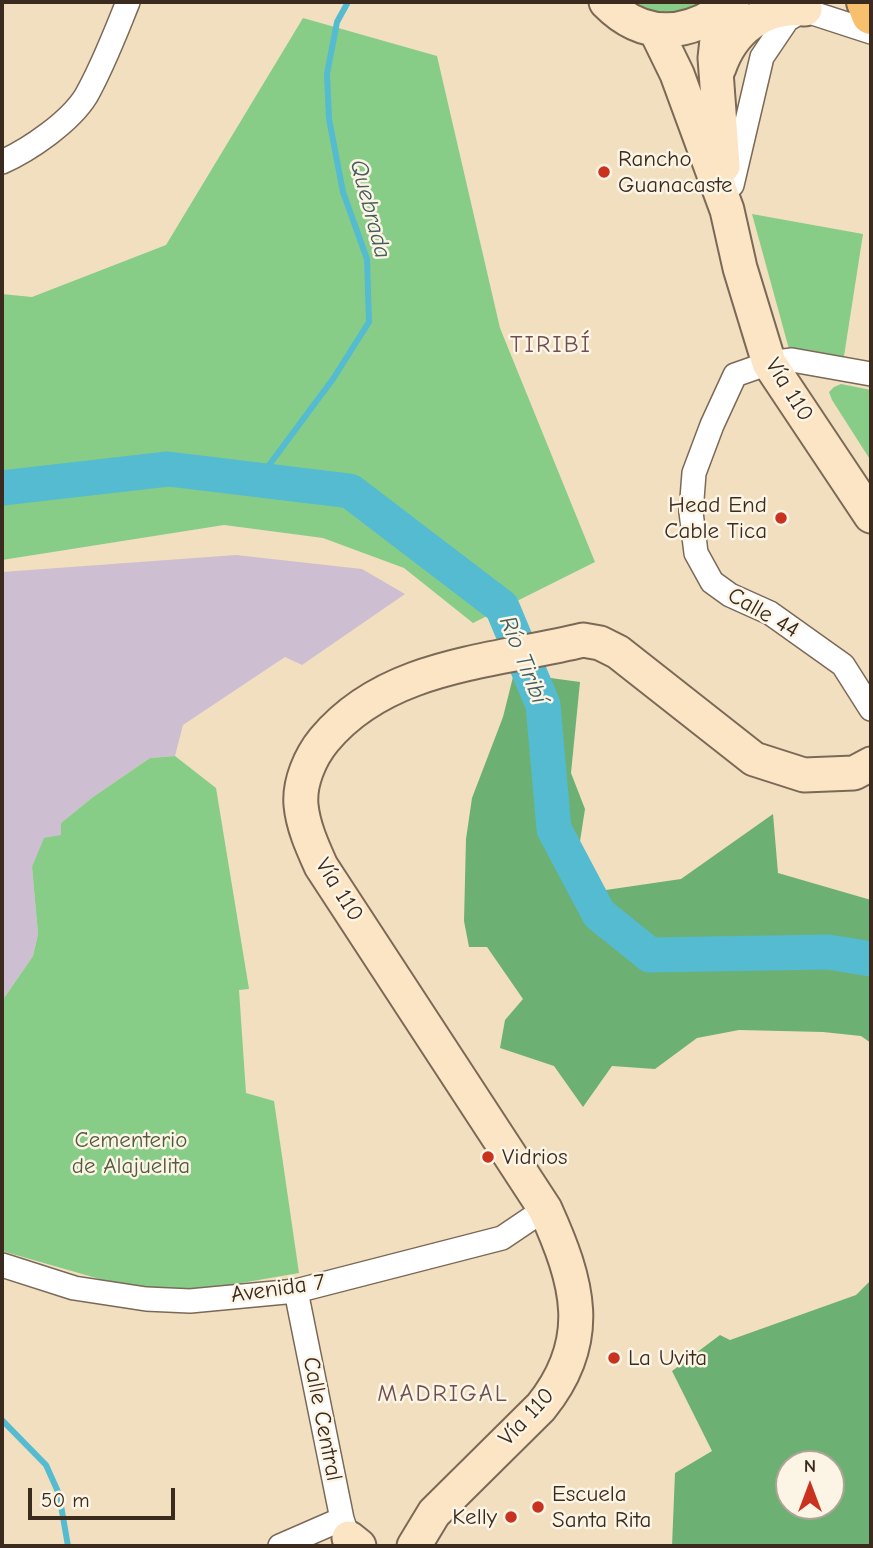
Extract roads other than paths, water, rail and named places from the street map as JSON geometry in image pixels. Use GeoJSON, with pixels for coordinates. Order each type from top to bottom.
{"type":"FeatureCollection","features":[{"type":"Feature","properties":{"kind":"highway"},"geometry":{"type":"LineString","coordinates":[[866,2],[871,15]]}},
{"type":"Feature","properties":{"kind":"main road"},"geometry":{"type":"LineString","coordinates":[[606,2],[627,19],[656,31],[687,29],[727,7]]}},
{"type":"Feature","properties":{"kind":"main road"},"geometry":{"type":"LineString","coordinates":[[717,91],[719,66],[729,44],[746,26],[767,13],[791,8],[790,6]]}},
{"type":"Feature","properties":{"kind":"main road","name":"Vía 110"},"geometry":{"type":"LineString","coordinates":[[727,7],[715,58],[727,210]]}},
{"type":"Feature","properties":{"kind":"main road","name":"Vía 110"},"geometry":{"type":"LineString","coordinates":[[656,31],[677,74],[727,210],[740,268],[769,363],[871,516]]}},
{"type":"Feature","properties":{"kind":"main road","name":"Vía 110"},"geometry":{"type":"LineString","coordinates":[[411,1542],[434,1513],[553,1392],[571,1357],[576,1323],[573,1288],[561,1243],[545,1209],[321,866],[308,834],[301,803],[305,776],[316,750],[351,712],[405,682],[461,664],[583,640],[600,643],[618,652],[754,759],[804,775],[854,773],[871,764]]}},
{"type":"Feature","properties":{"kind":"street"},"geometry":{"type":"LineString","coordinates":[[2,162],[27,150],[84,98],[105,58],[128,2]]}},
{"type":"Feature","properties":{"kind":"street"},"geometry":{"type":"LineString","coordinates":[[727,210],[762,57],[787,20],[790,6],[871,32]]}},
{"type":"Feature","properties":{"kind":"street","name":"Calle 44"},"geometry":{"type":"LineString","coordinates":[[871,374],[792,360],[769,363],[735,375],[712,425],[694,474],[691,512],[696,553],[712,582],[730,595],[770,613],[842,665],[871,709]]}},
{"type":"Feature","properties":{"kind":"street","name":"Avenida 7"},"geometry":{"type":"LineString","coordinates":[[2,1265],[74,1288],[146,1299],[190,1301],[296,1291],[502,1238],[545,1209]]}},
{"type":"Feature","properties":{"kind":"street","name":"Calle Central"},"geometry":{"type":"LineString","coordinates":[[296,1291],[350,1537]]}},
{"type":"Feature","properties":{"kind":"street"},"geometry":{"type":"LineString","coordinates":[[280,1546],[350,1537]]}},
{"type":"Feature","properties":{"kind":"waterway","name":"Quebrada"},"geometry":{"type":"LineString","coordinates":[[258,480],[333,379],[369,322],[367,259],[343,192],[329,119],[327,74],[337,22],[348,2]]}},
{"type":"Feature","properties":{"kind":"waterway","name":"Río Tiribí"},"geometry":{"type":"LineString","coordinates":[[2,488],[168,469],[350,491],[502,607],[543,705],[554,829],[599,914],[650,955],[828,952],[871,959]]}},
{"type":"Feature","properties":{"kind":"waterway"},"geometry":{"type":"LineString","coordinates":[[2,1420],[46,1465],[59,1494],[68,1546]]}},
{"type":"Feature","properties":{"kind":"place","name":"Rancho Guanacaste"},"geometry":{"type":"Point","coordinates":[604,172]}},
{"type":"Feature","properties":{"kind":"place","name":"Head End Cable Tica"},"geometry":{"type":"Point","coordinates":[781,518]}},
{"type":"Feature","properties":{"kind":"place","name":"Vidrios"},"geometry":{"type":"Point","coordinates":[488,1157]}},
{"type":"Feature","properties":{"kind":"place","name":"La Uvita"},"geometry":{"type":"Point","coordinates":[614,1358]}},
{"type":"Feature","properties":{"kind":"place","name":"Escuela Santa Rita"},"geometry":{"type":"Point","coordinates":[538,1507]}},
{"type":"Feature","properties":{"kind":"place","name":"Kelly"},"geometry":{"type":"Point","coordinates":[511,1517]}},
{"type":"Feature","properties":{"kind":"district","name":"TIRIBÍ"},"geometry":{"type":"Point","coordinates":[551,345]}},
{"type":"Feature","properties":{"kind":"district","name":"MADRIGAL"},"geometry":{"type":"Point","coordinates":[443,1394]}},
{"type":"Feature","properties":{"kind":"park label","name":"Cementerio de Alajuelita"},"geometry":{"type":"Point","coordinates":[131,1153]}}]}
